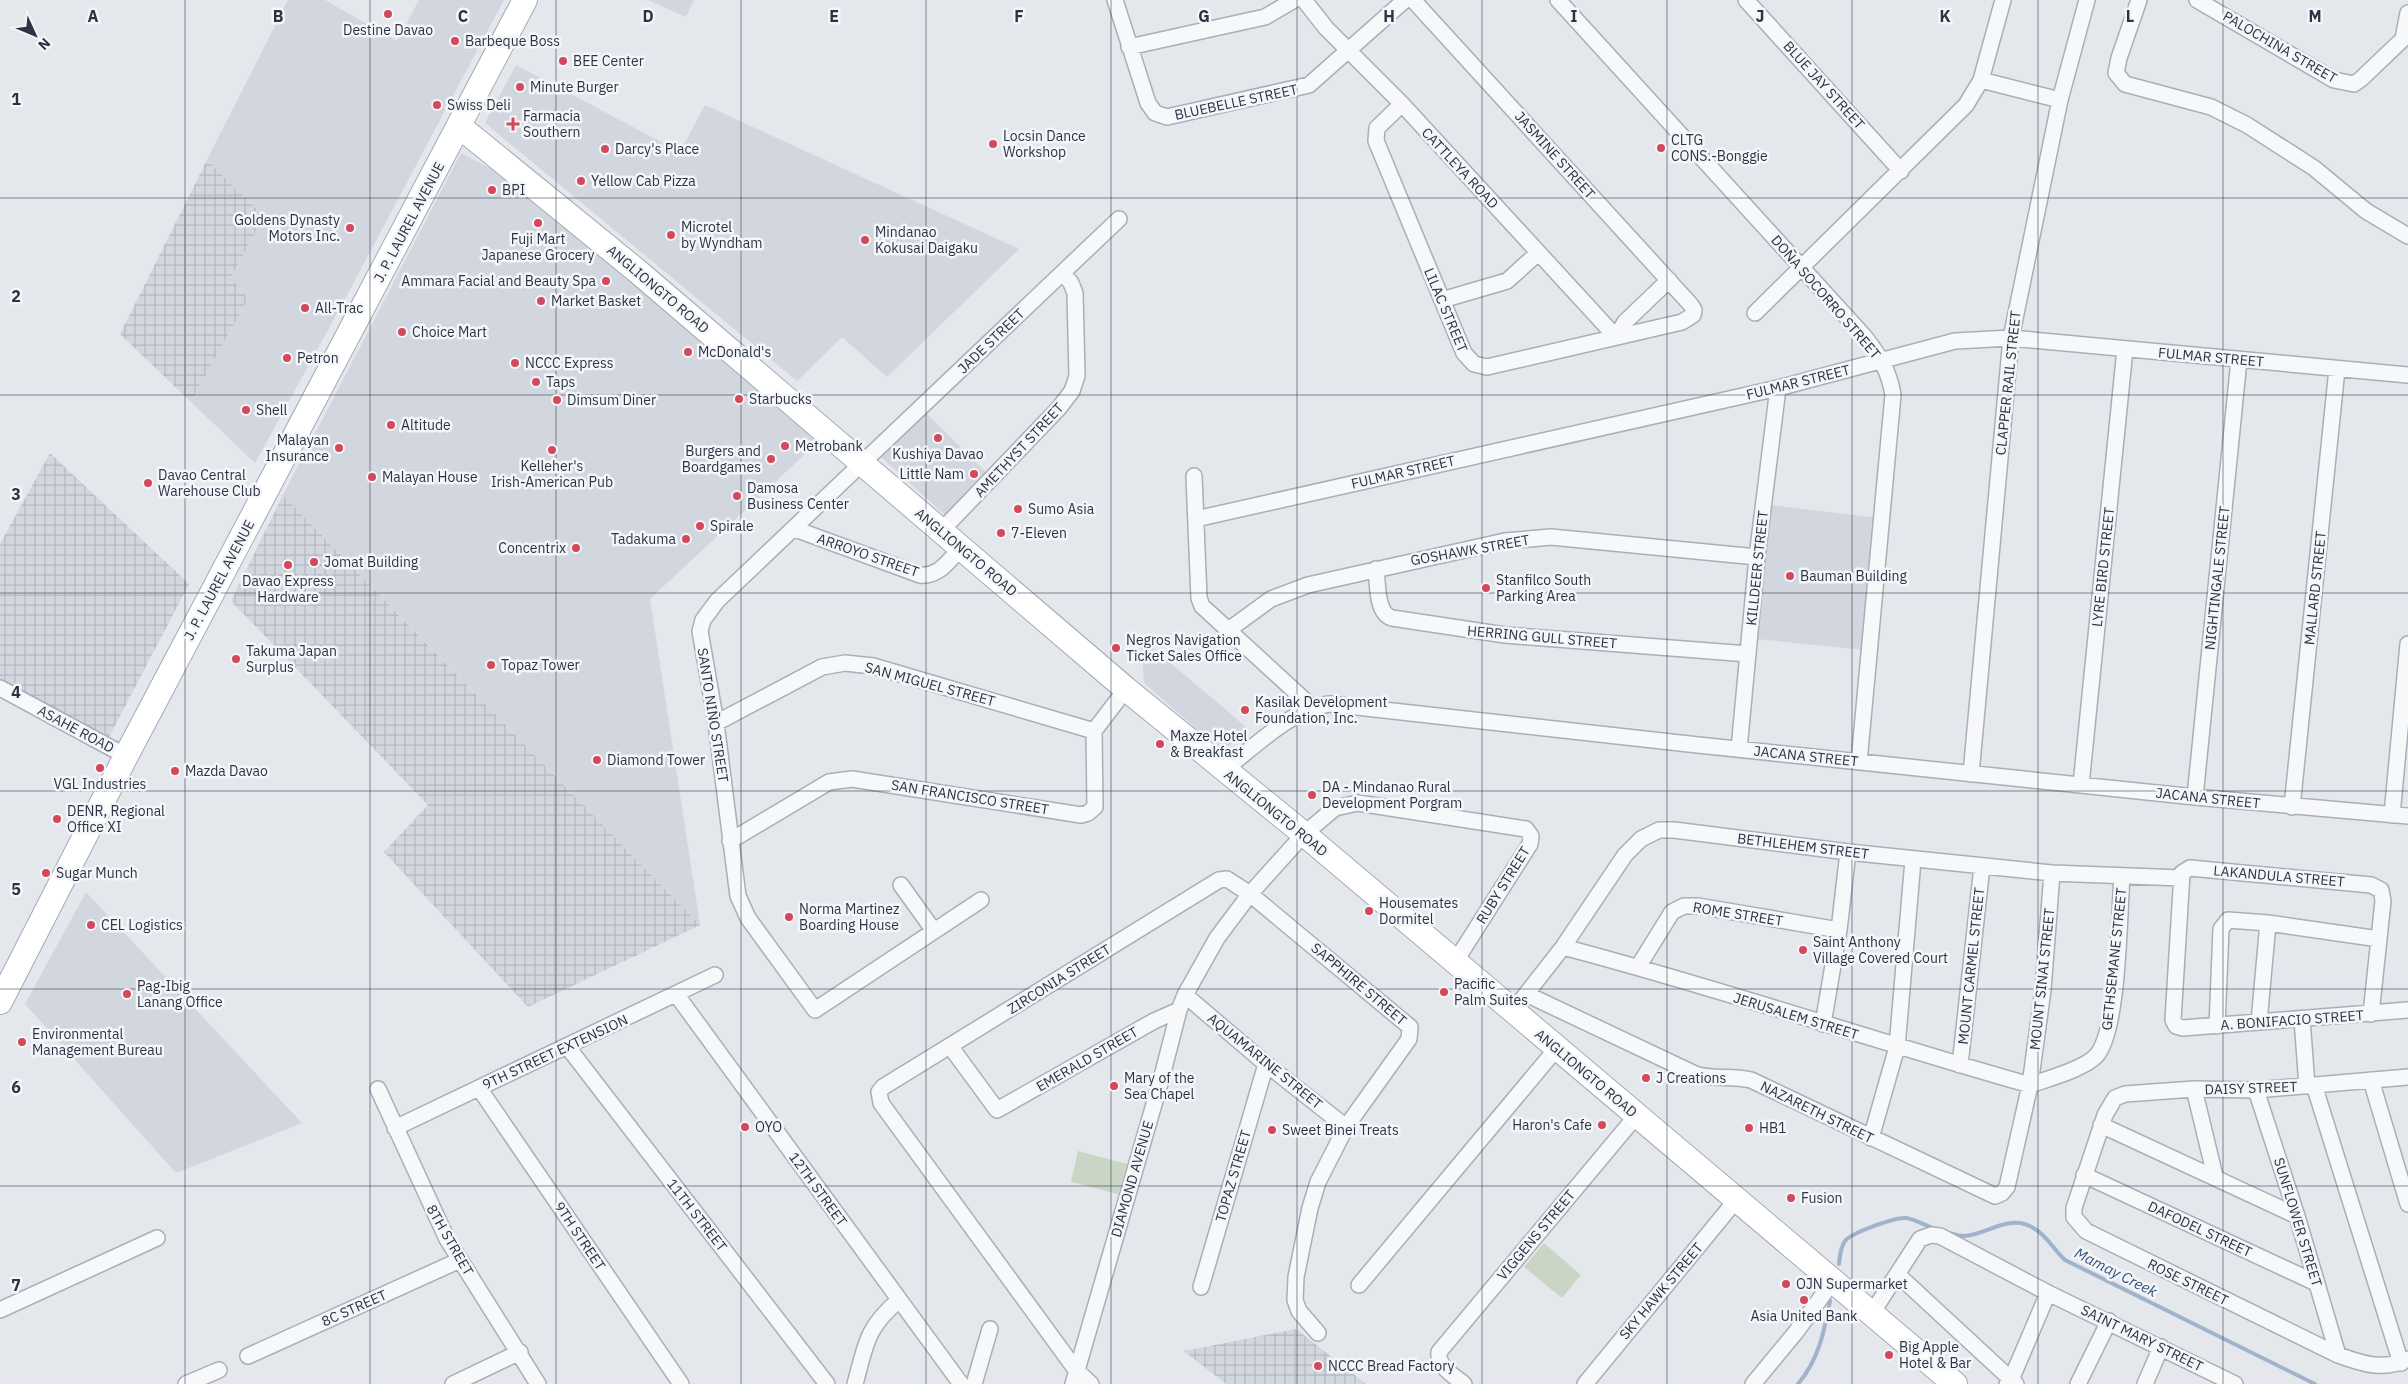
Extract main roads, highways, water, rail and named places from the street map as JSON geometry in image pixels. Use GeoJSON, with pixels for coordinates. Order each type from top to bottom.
{"type":"FeatureCollection","features":[{"type":"Feature","properties":{"kind":"main road","name":"J. P. LAUREL AVENUE"},"geometry":{"type":"LineString","coordinates":[[3,989],[525,0]]}},
{"type":"Feature","properties":{"kind":"main road","name":"ANGLIONGTO ROAD"},"geometry":{"type":"LineString","coordinates":[[460,126],[636,270],[1126,689],[1304,834],[1455,962],[1519,1002],[1557,1048],[1955,1384]]}},
{"type":"Feature","properties":{"kind":"waterway","name":"Mamay Creek"},"geometry":{"type":"LineString","coordinates":[[1839,1264],[1841,1249],[1845,1241],[1874,1226],[1906,1218],[1935,1229]]}},
{"type":"Feature","properties":{"kind":"waterway","name":"Mamay Creek"},"geometry":{"type":"LineString","coordinates":[[1949,1233],[1964,1236],[1973,1235],[2008,1223],[2026,1224],[2044,1236],[2065,1260],[2315,1384]]}},
{"type":"Feature","properties":{"kind":"waterway","name":"Mamay Creek"},"geometry":{"type":"LineString","coordinates":[[1798,1384],[1811,1365],[1820,1345],[1830,1301]]}},
{"type":"Feature","properties":{"kind":"place","name":"Destine Davao"},"geometry":{"type":"Point","coordinates":[388,14]}},
{"type":"Feature","properties":{"kind":"place","name":"Barbeque Boss"},"geometry":{"type":"Point","coordinates":[455,41]}},
{"type":"Feature","properties":{"kind":"place","name":"BEE Center"},"geometry":{"type":"Point","coordinates":[563,61]}},
{"type":"Feature","properties":{"kind":"place","name":"Minute Burger"},"geometry":{"type":"Point","coordinates":[520,87]}},
{"type":"Feature","properties":{"kind":"place","name":"Swiss Deli"},"geometry":{"type":"Point","coordinates":[437,105]}},
{"type":"Feature","properties":{"kind":"place","name":"Farmacia Southern"},"geometry":{"type":"Point","coordinates":[513,124]}},
{"type":"Feature","properties":{"kind":"place","name":"Locsin Dance Workshop"},"geometry":{"type":"Point","coordinates":[993,144]}},
{"type":"Feature","properties":{"kind":"place","name":"CLTG CONS.-Bonggie"},"geometry":{"type":"Point","coordinates":[1661,148]}},
{"type":"Feature","properties":{"kind":"place","name":"Darcy's Place"},"geometry":{"type":"Point","coordinates":[605,149]}},
{"type":"Feature","properties":{"kind":"place","name":"Yellow Cab Pizza"},"geometry":{"type":"Point","coordinates":[581,181]}},
{"type":"Feature","properties":{"kind":"place","name":"BPI"},"geometry":{"type":"Point","coordinates":[492,190]}},
{"type":"Feature","properties":{"kind":"place","name":"Fuji Mart Japanese Grocery"},"geometry":{"type":"Point","coordinates":[538,223]}},
{"type":"Feature","properties":{"kind":"place","name":"Goldens Dynasty Motors Inc."},"geometry":{"type":"Point","coordinates":[350,228]}},
{"type":"Feature","properties":{"kind":"place","name":"Microtel by Wyndham"},"geometry":{"type":"Point","coordinates":[671,235]}},
{"type":"Feature","properties":{"kind":"place","name":"Mindanao Kokusai Daigaku"},"geometry":{"type":"Point","coordinates":[865,240]}},
{"type":"Feature","properties":{"kind":"place","name":"Ammara Facial and Beauty Spa"},"geometry":{"type":"Point","coordinates":[606,281]}},
{"type":"Feature","properties":{"kind":"place","name":"Market Basket"},"geometry":{"type":"Point","coordinates":[541,301]}},
{"type":"Feature","properties":{"kind":"place","name":"All-Trac"},"geometry":{"type":"Point","coordinates":[305,308]}},
{"type":"Feature","properties":{"kind":"place","name":"Choice Mart"},"geometry":{"type":"Point","coordinates":[402,332]}},
{"type":"Feature","properties":{"kind":"place","name":"McDonald's"},"geometry":{"type":"Point","coordinates":[688,352]}},
{"type":"Feature","properties":{"kind":"place","name":"Petron"},"geometry":{"type":"Point","coordinates":[287,358]}},
{"type":"Feature","properties":{"kind":"place","name":"NCCC Express"},"geometry":{"type":"Point","coordinates":[515,363]}},
{"type":"Feature","properties":{"kind":"place","name":"Taps"},"geometry":{"type":"Point","coordinates":[536,382]}},
{"type":"Feature","properties":{"kind":"place","name":"Starbucks"},"geometry":{"type":"Point","coordinates":[739,399]}},
{"type":"Feature","properties":{"kind":"place","name":"Dimsum Diner"},"geometry":{"type":"Point","coordinates":[557,400]}},
{"type":"Feature","properties":{"kind":"place","name":"Shell"},"geometry":{"type":"Point","coordinates":[246,410]}},
{"type":"Feature","properties":{"kind":"place","name":"Altitude"},"geometry":{"type":"Point","coordinates":[391,425]}},
{"type":"Feature","properties":{"kind":"place","name":"Kushiya Davao"},"geometry":{"type":"Point","coordinates":[938,438]}},
{"type":"Feature","properties":{"kind":"place","name":"Metrobank"},"geometry":{"type":"Point","coordinates":[785,446]}},
{"type":"Feature","properties":{"kind":"place","name":"Malayan Insurance"},"geometry":{"type":"Point","coordinates":[339,448]}},
{"type":"Feature","properties":{"kind":"place","name":"Kelleher's Irish-American Pub"},"geometry":{"type":"Point","coordinates":[552,450]}},
{"type":"Feature","properties":{"kind":"place","name":"Burgers and Boardgames"},"geometry":{"type":"Point","coordinates":[771,459]}},
{"type":"Feature","properties":{"kind":"place","name":"Little Nam"},"geometry":{"type":"Point","coordinates":[974,474]}},
{"type":"Feature","properties":{"kind":"place","name":"Malayan House"},"geometry":{"type":"Point","coordinates":[372,477]}},
{"type":"Feature","properties":{"kind":"place","name":"Davao Central Warehouse Club"},"geometry":{"type":"Point","coordinates":[148,483]}},
{"type":"Feature","properties":{"kind":"place","name":"Damosa Business Center"},"geometry":{"type":"Point","coordinates":[737,496]}},
{"type":"Feature","properties":{"kind":"place","name":"Sumo Asia"},"geometry":{"type":"Point","coordinates":[1018,509]}},
{"type":"Feature","properties":{"kind":"place","name":"Spirale"},"geometry":{"type":"Point","coordinates":[700,526]}},
{"type":"Feature","properties":{"kind":"place","name":"7-Eleven"},"geometry":{"type":"Point","coordinates":[1001,533]}},
{"type":"Feature","properties":{"kind":"place","name":"Tadakuma"},"geometry":{"type":"Point","coordinates":[686,539]}},
{"type":"Feature","properties":{"kind":"place","name":"Concentrix"},"geometry":{"type":"Point","coordinates":[576,548]}},
{"type":"Feature","properties":{"kind":"place","name":"Jomat Building"},"geometry":{"type":"Point","coordinates":[314,562]}},
{"type":"Feature","properties":{"kind":"place","name":"Davao Express Hardware"},"geometry":{"type":"Point","coordinates":[288,565]}},
{"type":"Feature","properties":{"kind":"place","name":"Bauman Building"},"geometry":{"type":"Point","coordinates":[1790,576]}},
{"type":"Feature","properties":{"kind":"place","name":"Stanfilco South Parking Area"},"geometry":{"type":"Point","coordinates":[1486,588]}},
{"type":"Feature","properties":{"kind":"place","name":"Negros Navigation Ticket Sales Office"},"geometry":{"type":"Point","coordinates":[1116,648]}},
{"type":"Feature","properties":{"kind":"place","name":"Takuma Japan Surplus"},"geometry":{"type":"Point","coordinates":[236,659]}},
{"type":"Feature","properties":{"kind":"place","name":"Topaz Tower"},"geometry":{"type":"Point","coordinates":[491,665]}},
{"type":"Feature","properties":{"kind":"place","name":"Kasilak Development Foundation, Inc."},"geometry":{"type":"Point","coordinates":[1245,710]}},
{"type":"Feature","properties":{"kind":"place","name":"Maxze Hotel & Breakfast"},"geometry":{"type":"Point","coordinates":[1160,744]}},
{"type":"Feature","properties":{"kind":"place","name":"Diamond Tower"},"geometry":{"type":"Point","coordinates":[597,760]}},
{"type":"Feature","properties":{"kind":"place","name":"VGL Industries"},"geometry":{"type":"Point","coordinates":[100,768]}},
{"type":"Feature","properties":{"kind":"place","name":"Mazda Davao"},"geometry":{"type":"Point","coordinates":[175,771]}},
{"type":"Feature","properties":{"kind":"place","name":"DA - Mindanao Rural Development Porgram"},"geometry":{"type":"Point","coordinates":[1312,795]}},
{"type":"Feature","properties":{"kind":"place","name":"DENR, Regional Office XI"},"geometry":{"type":"Point","coordinates":[57,819]}},
{"type":"Feature","properties":{"kind":"place","name":"Sugar Munch"},"geometry":{"type":"Point","coordinates":[46,873]}},
{"type":"Feature","properties":{"kind":"place","name":"Housemates Dormitel"},"geometry":{"type":"Point","coordinates":[1369,911]}},
{"type":"Feature","properties":{"kind":"place","name":"Norma Martinez Boarding House"},"geometry":{"type":"Point","coordinates":[789,917]}},
{"type":"Feature","properties":{"kind":"place","name":"CEL Logistics"},"geometry":{"type":"Point","coordinates":[91,925]}},
{"type":"Feature","properties":{"kind":"place","name":"Saint Anthony Village Covered Court"},"geometry":{"type":"Point","coordinates":[1803,950]}},
{"type":"Feature","properties":{"kind":"place","name":"Pacific Palm Suites"},"geometry":{"type":"Point","coordinates":[1444,992]}},
{"type":"Feature","properties":{"kind":"place","name":"Pag-Ibig Lanang Office"},"geometry":{"type":"Point","coordinates":[127,994]}},
{"type":"Feature","properties":{"kind":"place","name":"Environmental Management Bureau"},"geometry":{"type":"Point","coordinates":[22,1042]}},
{"type":"Feature","properties":{"kind":"place","name":"J Creations"},"geometry":{"type":"Point","coordinates":[1646,1078]}},
{"type":"Feature","properties":{"kind":"place","name":"Mary of the Sea Chapel"},"geometry":{"type":"Point","coordinates":[1114,1086]}},
{"type":"Feature","properties":{"kind":"place","name":"Haron's Cafe"},"geometry":{"type":"Point","coordinates":[1602,1125]}},
{"type":"Feature","properties":{"kind":"place","name":"OYO"},"geometry":{"type":"Point","coordinates":[745,1127]}},
{"type":"Feature","properties":{"kind":"place","name":"HB1"},"geometry":{"type":"Point","coordinates":[1749,1128]}},
{"type":"Feature","properties":{"kind":"place","name":"Sweet Binei Treats"},"geometry":{"type":"Point","coordinates":[1272,1130]}},
{"type":"Feature","properties":{"kind":"place","name":"Fusion"},"geometry":{"type":"Point","coordinates":[1791,1198]}},
{"type":"Feature","properties":{"kind":"place","name":"OJN Supermarket"},"geometry":{"type":"Point","coordinates":[1786,1284]}},
{"type":"Feature","properties":{"kind":"place","name":"Asia United Bank"},"geometry":{"type":"Point","coordinates":[1804,1300]}},
{"type":"Feature","properties":{"kind":"place","name":"Big Apple Hotel & Bar"},"geometry":{"type":"Point","coordinates":[1889,1355]}},
{"type":"Feature","properties":{"kind":"place","name":"NCCC Bread Factory"},"geometry":{"type":"Point","coordinates":[1318,1366]}}]}
